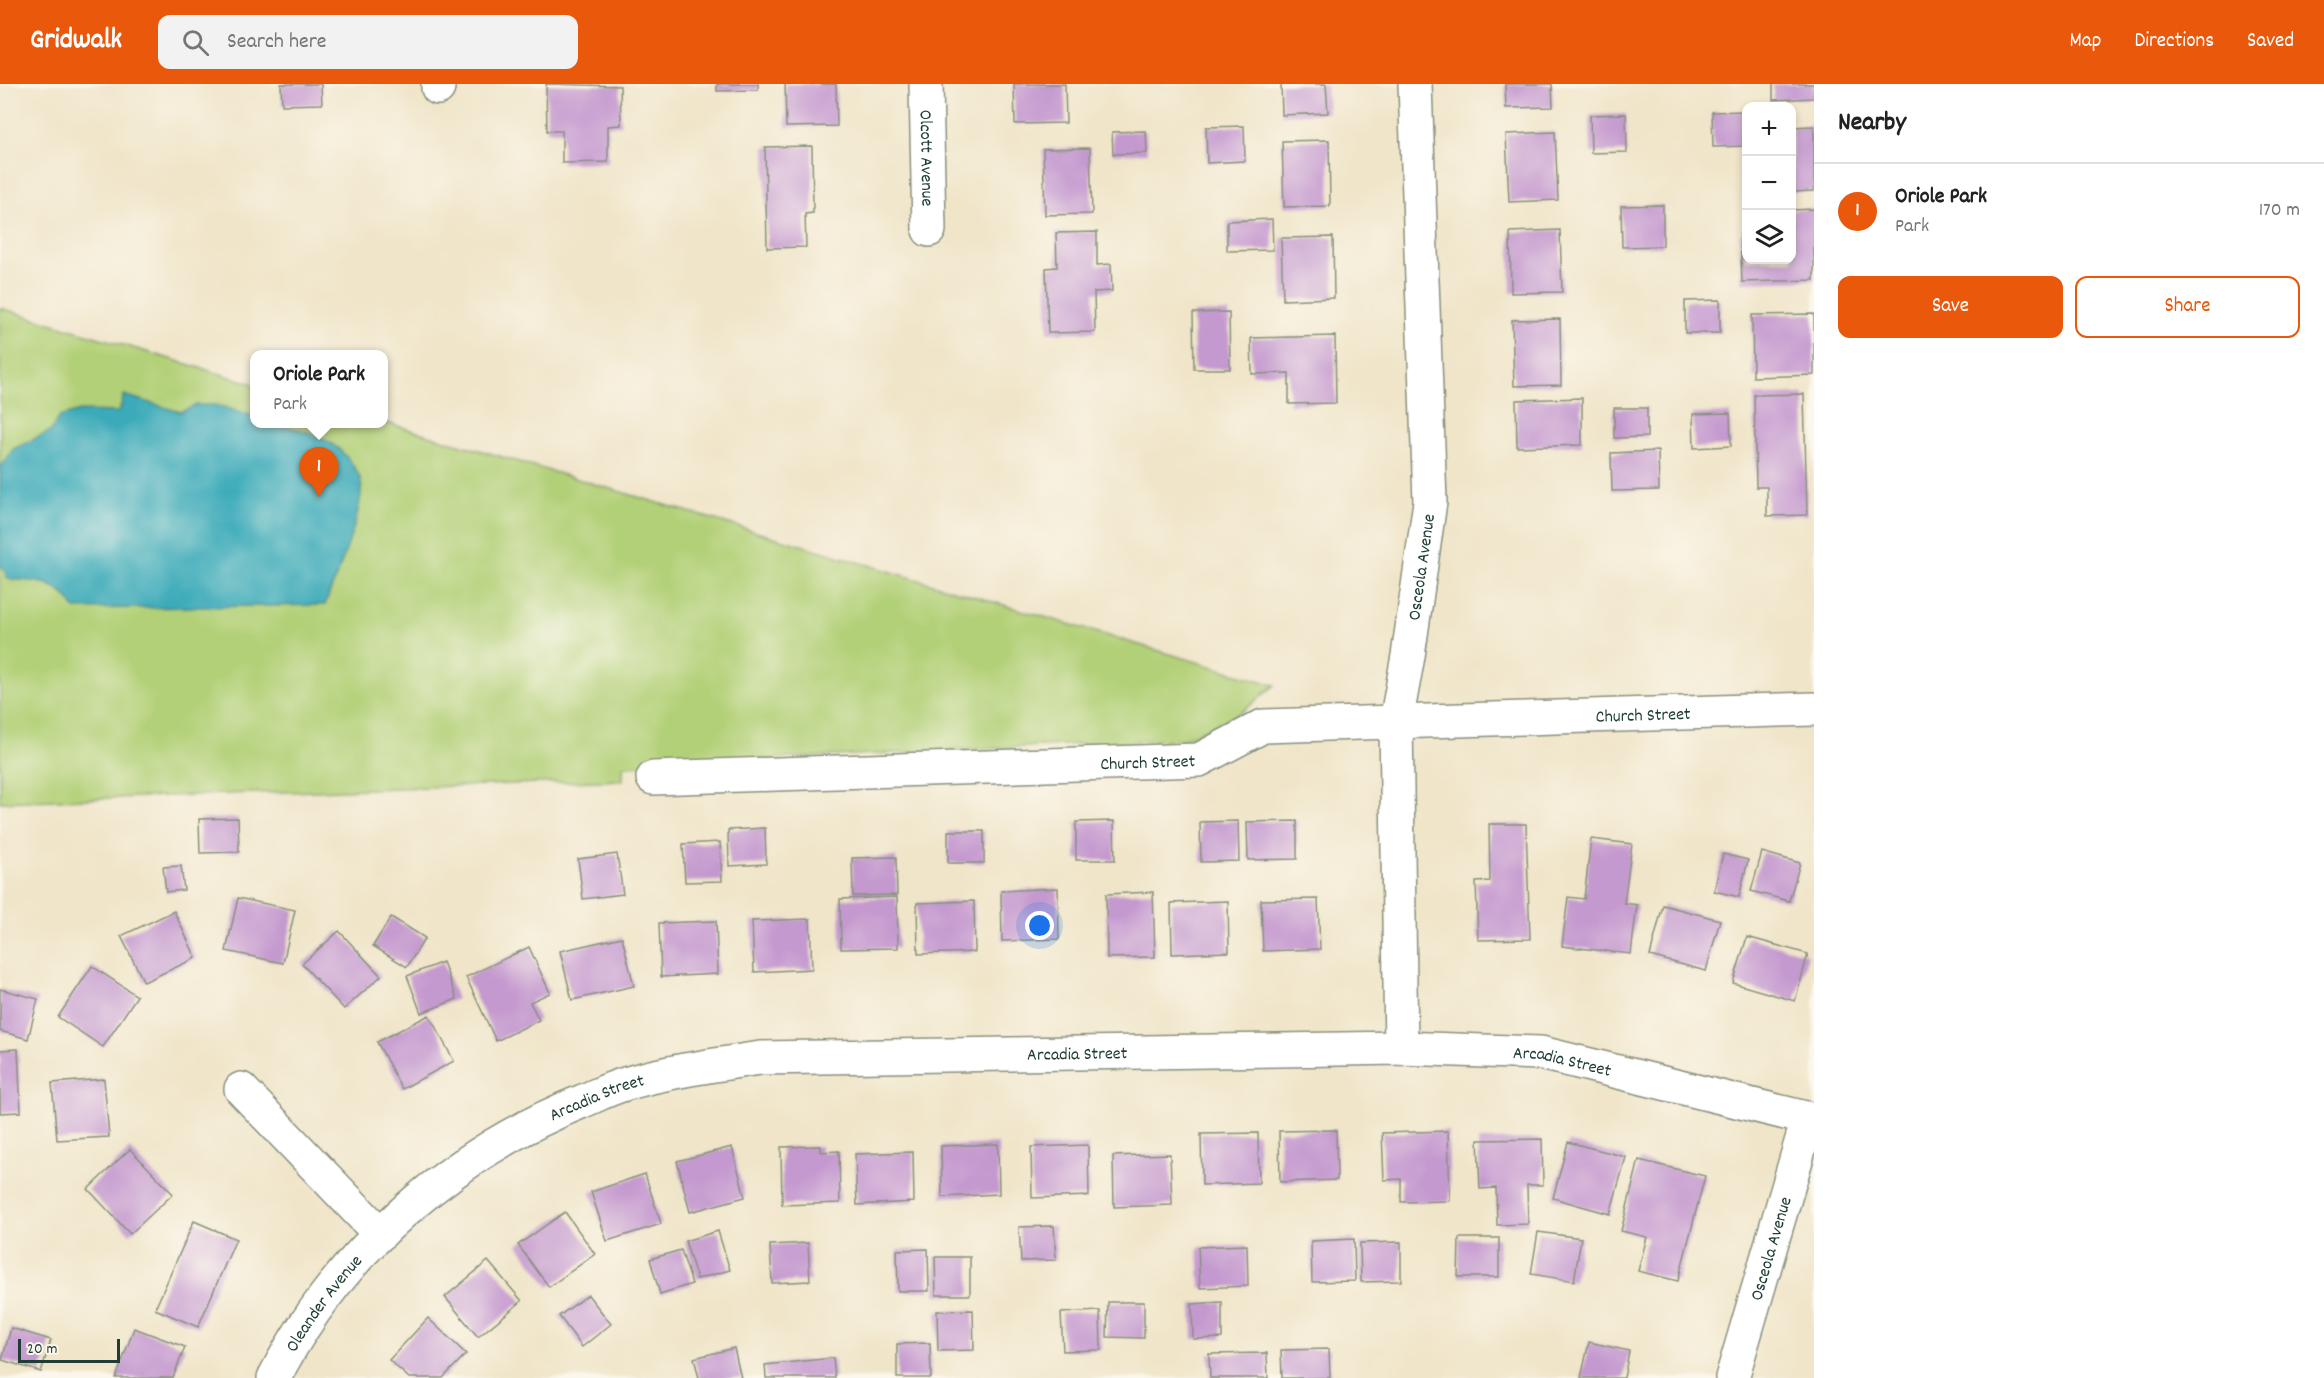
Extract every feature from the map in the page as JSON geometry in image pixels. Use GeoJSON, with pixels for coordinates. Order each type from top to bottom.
{"type":"FeatureCollection","features":[{"type":"Feature","properties":{"kind":"street","name":"Olcott Avenue"},"geometry":{"type":"LineString","coordinates":[[926,84],[929,230]]}},
{"type":"Feature","properties":{"kind":"street","name":"Osceola Avenue"},"geometry":{"type":"LineString","coordinates":[[1401,1048],[1396,722],[1408,656],[1430,501],[1415,84]]}},
{"type":"Feature","properties":{"kind":"street","name":"Church Street"},"geometry":{"type":"LineString","coordinates":[[653,778],[1199,760],[1263,726],[1814,709]]}},
{"type":"Feature","properties":{"kind":"street","name":"Arcadia Street"},"geometry":{"type":"LineString","coordinates":[[380,1234],[444,1178],[500,1141],[557,1111],[624,1084],[684,1069],[760,1058],[1401,1048],[1540,1053],[1811,1119]]}},
{"type":"Feature","properties":{"kind":"street"},"geometry":{"type":"LineString","coordinates":[[241,1089],[380,1234]]}},
{"type":"Feature","properties":{"kind":"street","name":"Osceola Avenue"},"geometry":{"type":"LineString","coordinates":[[1732,1378],[1811,1119]]}},
{"type":"Feature","properties":{"kind":"street","name":"Oleander Avenue"},"geometry":{"type":"LineString","coordinates":[[274,1378],[308,1320],[342,1275],[380,1234]]}},
{"type":"Feature","properties":{"kind":"green space"},"geometry":{"type":"Polygon","coordinates":[[[0,308],[250,383],[250,428],[388,428],[388,423],[1275,685],[1239,714],[1184,739],[623,766],[623,780],[0,802],[0,308]]]}},
{"type":"Feature","properties":{"kind":"water"},"geometry":{"type":"Polygon","coordinates":[[[124,395],[181,412],[196,405],[216,405],[250,415],[250,428],[292,428],[311,433],[336,447],[347,457],[361,481],[359,509],[349,543],[325,605],[75,609],[69,599],[55,587],[38,582],[8,579],[0,563],[0,468],[13,449],[51,431],[59,417],[80,411],[119,412],[124,395]]]}},
{"type":"Feature","properties":{"kind":"building"},"geometry":{"type":"Polygon","coordinates":[[[281,84],[321,84],[322,104],[282,105],[281,84]]]}},
{"type":"Feature","properties":{"kind":"building"},"geometry":{"type":"Polygon","coordinates":[[[546,84],[620,86],[621,125],[608,126],[608,162],[562,163],[562,131],[547,131],[546,84]]]}},
{"type":"Feature","properties":{"kind":"building"},"geometry":{"type":"Polygon","coordinates":[[[717,84],[758,84],[758,90],[717,91],[717,84]]]}},
{"type":"Feature","properties":{"kind":"building"},"geometry":{"type":"Polygon","coordinates":[[[785,84],[836,84],[837,126],[786,127],[785,84]]]}},
{"type":"Feature","properties":{"kind":"building"},"geometry":{"type":"Polygon","coordinates":[[[1014,84],[1065,84],[1066,123],[1015,124],[1014,84]]]}},
{"type":"Feature","properties":{"kind":"building"},"geometry":{"type":"Polygon","coordinates":[[[1281,84],[1326,84],[1328,113],[1282,115],[1281,84]]]}},
{"type":"Feature","properties":{"kind":"building"},"geometry":{"type":"Polygon","coordinates":[[[1505,84],[1552,84],[1553,107],[1506,108],[1505,84]]]}},
{"type":"Feature","properties":{"kind":"building"},"geometry":{"type":"Polygon","coordinates":[[[1773,84],[1814,84],[1814,98],[1773,100],[1773,84]]]}},
{"type":"Feature","properties":{"kind":"building"},"geometry":{"type":"Polygon","coordinates":[[[1742,111],[1742,146],[1713,147],[1712,112],[1742,111]]]}},
{"type":"Feature","properties":{"kind":"building"},"geometry":{"type":"Polygon","coordinates":[[[1626,114],[1627,152],[1591,153],[1590,115],[1626,114]]]}},
{"type":"Feature","properties":{"kind":"building"},"geometry":{"type":"Polygon","coordinates":[[[1244,126],[1245,161],[1207,163],[1206,127],[1244,126]]]}},
{"type":"Feature","properties":{"kind":"building"},"geometry":{"type":"Polygon","coordinates":[[[1814,126],[1814,191],[1796,192],[1796,127],[1814,126]]]}},
{"type":"Feature","properties":{"kind":"building"},"geometry":{"type":"Polygon","coordinates":[[[1146,131],[1147,153],[1113,154],[1112,132],[1146,131]]]}},
{"type":"Feature","properties":{"kind":"building"},"geometry":{"type":"Polygon","coordinates":[[[1555,132],[1558,200],[1509,202],[1506,134],[1555,132]]]}},
{"type":"Feature","properties":{"kind":"building"},"geometry":{"type":"Polygon","coordinates":[[[1329,140],[1330,206],[1284,207],[1282,141],[1329,140]]]}},
{"type":"Feature","properties":{"kind":"building"},"geometry":{"type":"Polygon","coordinates":[[[812,146],[813,213],[805,214],[806,247],[767,248],[765,147],[812,146]]]}},
{"type":"Feature","properties":{"kind":"building"},"geometry":{"type":"Polygon","coordinates":[[[1090,148],[1092,214],[1045,215],[1043,149],[1090,148]]]}},
{"type":"Feature","properties":{"kind":"building"},"geometry":{"type":"Polygon","coordinates":[[[1663,205],[1663,246],[1622,247],[1621,206],[1663,205]]]}},
{"type":"Feature","properties":{"kind":"building"},"geometry":{"type":"Polygon","coordinates":[[[1814,209],[1814,280],[1742,282],[1740,233],[1742,233],[1742,264],[1796,264],[1796,210],[1814,209]]]}},
{"type":"Feature","properties":{"kind":"building"},"geometry":{"type":"Polygon","coordinates":[[[1272,219],[1273,250],[1227,251],[1227,221],[1272,219]]]}},
{"type":"Feature","properties":{"kind":"building"},"geometry":{"type":"Polygon","coordinates":[[[1560,230],[1562,292],[1511,293],[1510,232],[1560,230]]]}},
{"type":"Feature","properties":{"kind":"building"},"geometry":{"type":"Polygon","coordinates":[[[1097,232],[1097,265],[1111,264],[1112,291],[1094,292],[1095,332],[1048,333],[1046,268],[1057,267],[1056,233],[1097,232]]]}},
{"type":"Feature","properties":{"kind":"building"},"geometry":{"type":"Polygon","coordinates":[[[1333,237],[1334,298],[1283,300],[1281,238],[1333,237]]]}},
{"type":"Feature","properties":{"kind":"building"},"geometry":{"type":"Polygon","coordinates":[[[1720,300],[1720,333],[1685,333],[1685,301],[1720,300]]]}},
{"type":"Feature","properties":{"kind":"building"},"geometry":{"type":"Polygon","coordinates":[[[1229,312],[1230,369],[1194,369],[1193,313],[1229,312]]]}},
{"type":"Feature","properties":{"kind":"building"},"geometry":{"type":"Polygon","coordinates":[[[1814,314],[1814,375],[1753,377],[1752,315],[1814,314]]]}},
{"type":"Feature","properties":{"kind":"building"},"geometry":{"type":"Polygon","coordinates":[[[1560,319],[1561,385],[1514,386],[1512,320],[1560,319]]]}},
{"type":"Feature","properties":{"kind":"building"},"geometry":{"type":"Polygon","coordinates":[[[1335,336],[1336,403],[1289,404],[1289,373],[1252,374],[1251,338],[1335,336]]]}},
{"type":"Feature","properties":{"kind":"building"},"geometry":{"type":"Polygon","coordinates":[[[1804,394],[1807,515],[1767,516],[1767,487],[1756,487],[1754,395],[1804,394]]]}},
{"type":"Feature","properties":{"kind":"building"},"geometry":{"type":"Polygon","coordinates":[[[1582,398],[1582,445],[1517,447],[1516,400],[1582,398]]]}},
{"type":"Feature","properties":{"kind":"building"},"geometry":{"type":"Polygon","coordinates":[[[1614,408],[1647,408],[1647,437],[1614,438],[1614,408]]]}},
{"type":"Feature","properties":{"kind":"building"},"geometry":{"type":"Polygon","coordinates":[[[1730,413],[1731,446],[1694,448],[1693,414],[1730,413]]]}},
{"type":"Feature","properties":{"kind":"building"},"geometry":{"type":"Polygon","coordinates":[[[1658,451],[1659,490],[1612,491],[1611,453],[1658,451]]]}},
{"type":"Feature","properties":{"kind":"building"},"geometry":{"type":"Polygon","coordinates":[[[238,818],[239,852],[200,853],[199,819],[238,818]]]}},
{"type":"Feature","properties":{"kind":"building"},"geometry":{"type":"Polygon","coordinates":[[[1114,821],[1115,860],[1076,860],[1076,822],[1114,821]]]}},
{"type":"Feature","properties":{"kind":"building"},"geometry":{"type":"Polygon","coordinates":[[[1238,821],[1239,861],[1201,862],[1200,822],[1238,821]]]}},
{"type":"Feature","properties":{"kind":"building"},"geometry":{"type":"Polygon","coordinates":[[[1297,821],[1297,859],[1248,860],[1247,822],[1297,821]]]}},
{"type":"Feature","properties":{"kind":"building"},"geometry":{"type":"Polygon","coordinates":[[[1489,824],[1526,824],[1530,939],[1478,940],[1476,882],[1490,881],[1489,824]]]}},
{"type":"Feature","properties":{"kind":"building"},"geometry":{"type":"Polygon","coordinates":[[[765,828],[766,864],[729,866],[728,830],[765,828]]]}},
{"type":"Feature","properties":{"kind":"building"},"geometry":{"type":"Polygon","coordinates":[[[948,831],[984,831],[984,863],[948,863],[948,831]]]}},
{"type":"Feature","properties":{"kind":"building"},"geometry":{"type":"Polygon","coordinates":[[[1591,839],[1632,844],[1624,903],[1637,905],[1631,954],[1562,946],[1568,897],[1584,899],[1591,839]]]}},
{"type":"Feature","properties":{"kind":"building"},"geometry":{"type":"Polygon","coordinates":[[[720,842],[722,881],[685,882],[683,844],[720,842]]]}},
{"type":"Feature","properties":{"kind":"building"},"geometry":{"type":"Polygon","coordinates":[[[1762,852],[1800,863],[1789,901],[1751,891],[1762,852]]]}},
{"type":"Feature","properties":{"kind":"building"},"geometry":{"type":"Polygon","coordinates":[[[617,854],[623,894],[583,899],[578,859],[617,854]]]}},
{"type":"Feature","properties":{"kind":"building"},"geometry":{"type":"Polygon","coordinates":[[[1723,854],[1748,860],[1739,897],[1714,891],[1723,854]]]}},
{"type":"Feature","properties":{"kind":"building"},"geometry":{"type":"Polygon","coordinates":[[[896,857],[897,895],[853,896],[852,858],[896,857]]]}},
{"type":"Feature","properties":{"kind":"building"},"geometry":{"type":"Polygon","coordinates":[[[181,866],[184,890],[166,892],[163,867],[181,866]]]}},
{"type":"Feature","properties":{"kind":"building"},"geometry":{"type":"Polygon","coordinates":[[[1058,888],[1059,939],[1002,941],[1001,891],[1058,888]]]}},
{"type":"Feature","properties":{"kind":"building"},"geometry":{"type":"Polygon","coordinates":[[[1153,892],[1155,957],[1107,958],[1106,894],[1153,892]]]}},
{"type":"Feature","properties":{"kind":"building"},"geometry":{"type":"Polygon","coordinates":[[[897,897],[898,948],[841,949],[840,899],[897,897]]]}},
{"type":"Feature","properties":{"kind":"building"},"geometry":{"type":"Polygon","coordinates":[[[238,898],[295,910],[283,963],[226,951],[238,898]]]}},
{"type":"Feature","properties":{"kind":"building"},"geometry":{"type":"Polygon","coordinates":[[[1318,899],[1320,949],[1263,951],[1261,900],[1318,899]]]}},
{"type":"Feature","properties":{"kind":"building"},"geometry":{"type":"Polygon","coordinates":[[[974,901],[975,952],[918,954],[917,903],[974,901]]]}},
{"type":"Feature","properties":{"kind":"building"},"geometry":{"type":"Polygon","coordinates":[[[1228,901],[1229,952],[1172,954],[1171,903],[1228,901]]]}},
{"type":"Feature","properties":{"kind":"building"},"geometry":{"type":"Polygon","coordinates":[[[1663,905],[1720,920],[1706,971],[1650,956],[1663,905]]]}},
{"type":"Feature","properties":{"kind":"building"},"geometry":{"type":"Polygon","coordinates":[[[174,911],[196,958],[144,982],[121,936],[174,911]]]}},
{"type":"Feature","properties":{"kind":"building"},"geometry":{"type":"Polygon","coordinates":[[[391,917],[425,938],[407,967],[373,946],[391,917]]]}},
{"type":"Feature","properties":{"kind":"building"},"geometry":{"type":"Polygon","coordinates":[[[810,919],[812,969],[754,972],[752,921],[810,919]]]}},
{"type":"Feature","properties":{"kind":"building"},"geometry":{"type":"Polygon","coordinates":[[[716,921],[718,974],[661,977],[659,923],[716,921]]]}},
{"type":"Feature","properties":{"kind":"building"},"geometry":{"type":"Polygon","coordinates":[[[339,931],[381,976],[344,1009],[302,964],[339,931]]]}},
{"type":"Feature","properties":{"kind":"building"},"geometry":{"type":"Polygon","coordinates":[[[622,937],[634,986],[572,1000],[560,951],[622,937]]]}},
{"type":"Feature","properties":{"kind":"building"},"geometry":{"type":"Polygon","coordinates":[[[1747,937],[1808,954],[1795,1001],[1733,983],[1747,937]]]}},
{"type":"Feature","properties":{"kind":"building"},"geometry":{"type":"Polygon","coordinates":[[[529,947],[550,993],[530,1002],[539,1020],[496,1041],[466,977],[529,947]]]}},
{"type":"Feature","properties":{"kind":"building"},"geometry":{"type":"Polygon","coordinates":[[[443,962],[457,999],[421,1013],[407,976],[443,962]]]}},
{"type":"Feature","properties":{"kind":"building"},"geometry":{"type":"Polygon","coordinates":[[[92,966],[137,996],[103,1047],[58,1017],[92,966]]]}},
{"type":"Feature","properties":{"kind":"building"},"geometry":{"type":"Polygon","coordinates":[[[0,989],[38,999],[28,1039],[0,1031],[0,989]]]}},
{"type":"Feature","properties":{"kind":"building"},"geometry":{"type":"Polygon","coordinates":[[[429,1015],[454,1061],[402,1089],[377,1042],[429,1015]]]}},
{"type":"Feature","properties":{"kind":"building"},"geometry":{"type":"Polygon","coordinates":[[[18,1049],[21,1112],[0,1113],[0,1050],[18,1049]]]}},
{"type":"Feature","properties":{"kind":"building"},"geometry":{"type":"Polygon","coordinates":[[[104,1079],[109,1137],[57,1140],[52,1083],[104,1079]]]}},
{"type":"Feature","properties":{"kind":"building"},"geometry":{"type":"Polygon","coordinates":[[[1336,1130],[1337,1180],[1280,1182],[1279,1131],[1336,1130]]]}},
{"type":"Feature","properties":{"kind":"building"},"geometry":{"type":"Polygon","coordinates":[[[1448,1131],[1450,1201],[1401,1202],[1401,1179],[1384,1180],[1382,1133],[1448,1131]]]}},
{"type":"Feature","properties":{"kind":"building"},"geometry":{"type":"Polygon","coordinates":[[[1258,1133],[1259,1183],[1202,1185],[1201,1134],[1258,1133]]]}},
{"type":"Feature","properties":{"kind":"building"},"geometry":{"type":"Polygon","coordinates":[[[1542,1139],[1543,1185],[1527,1185],[1528,1224],[1497,1225],[1496,1188],[1480,1189],[1478,1140],[1542,1139]]]}},
{"type":"Feature","properties":{"kind":"building"},"geometry":{"type":"Polygon","coordinates":[[[1568,1142],[1626,1157],[1610,1214],[1553,1198],[1568,1142]]]}},
{"type":"Feature","properties":{"kind":"building"},"geometry":{"type":"Polygon","coordinates":[[[998,1144],[999,1194],[942,1197],[941,1146],[998,1144]]]}},
{"type":"Feature","properties":{"kind":"building"},"geometry":{"type":"Polygon","coordinates":[[[1088,1145],[1089,1196],[1032,1198],[1031,1147],[1088,1145]]]}},
{"type":"Feature","properties":{"kind":"building"},"geometry":{"type":"Polygon","coordinates":[[[821,1146],[821,1152],[839,1151],[840,1203],[782,1205],[781,1147],[821,1146]]]}},
{"type":"Feature","properties":{"kind":"building"},"geometry":{"type":"Polygon","coordinates":[[[732,1147],[745,1197],[690,1212],[677,1161],[732,1147]]]}},
{"type":"Feature","properties":{"kind":"building"},"geometry":{"type":"Polygon","coordinates":[[[130,1149],[173,1194],[130,1234],[88,1189],[130,1149]]]}},
{"type":"Feature","properties":{"kind":"building"},"geometry":{"type":"Polygon","coordinates":[[[913,1152],[914,1202],[857,1205],[855,1154],[913,1152]]]}},
{"type":"Feature","properties":{"kind":"building"},"geometry":{"type":"Polygon","coordinates":[[[1170,1154],[1172,1205],[1114,1207],[1113,1156],[1170,1154]]]}},
{"type":"Feature","properties":{"kind":"building"},"geometry":{"type":"Polygon","coordinates":[[[1639,1160],[1705,1176],[1678,1281],[1638,1271],[1647,1237],[1621,1231],[1639,1160]]]}},
{"type":"Feature","properties":{"kind":"building"},"geometry":{"type":"Polygon","coordinates":[[[645,1174],[661,1224],[607,1241],[591,1192],[645,1174]]]}},
{"type":"Feature","properties":{"kind":"building"},"geometry":{"type":"Polygon","coordinates":[[[565,1212],[595,1254],[549,1287],[518,1245],[565,1212]]]}},
{"type":"Feature","properties":{"kind":"building"},"geometry":{"type":"Polygon","coordinates":[[[194,1221],[236,1239],[198,1327],[155,1309],[194,1221]]]}},
{"type":"Feature","properties":{"kind":"building"},"geometry":{"type":"Polygon","coordinates":[[[1054,1226],[1056,1260],[1021,1261],[1019,1227],[1054,1226]]]}},
{"type":"Feature","properties":{"kind":"building"},"geometry":{"type":"Polygon","coordinates":[[[718,1231],[730,1270],[697,1279],[685,1241],[718,1231]]]}},
{"type":"Feature","properties":{"kind":"building"},"geometry":{"type":"Polygon","coordinates":[[[1538,1232],[1581,1238],[1574,1281],[1531,1274],[1538,1232]]]}},
{"type":"Feature","properties":{"kind":"building"},"geometry":{"type":"Polygon","coordinates":[[[1459,1238],[1499,1238],[1499,1277],[1458,1277],[1459,1238]]]}},
{"type":"Feature","properties":{"kind":"building"},"geometry":{"type":"Polygon","coordinates":[[[1354,1239],[1355,1281],[1312,1282],[1311,1241],[1354,1239]]]}},
{"type":"Feature","properties":{"kind":"building"},"geometry":{"type":"Polygon","coordinates":[[[1401,1242],[1401,1281],[1361,1282],[1360,1243],[1401,1242]]]}},
{"type":"Feature","properties":{"kind":"building"},"geometry":{"type":"Polygon","coordinates":[[[808,1243],[810,1281],[772,1283],[770,1245],[808,1243]]]}},
{"type":"Feature","properties":{"kind":"building"},"geometry":{"type":"Polygon","coordinates":[[[1247,1245],[1248,1286],[1200,1288],[1198,1247],[1247,1245]]]}},
{"type":"Feature","properties":{"kind":"building"},"geometry":{"type":"Polygon","coordinates":[[[928,1249],[929,1291],[898,1291],[897,1250],[928,1249]]]}},
{"type":"Feature","properties":{"kind":"building"},"geometry":{"type":"Polygon","coordinates":[[[681,1250],[692,1284],[660,1294],[650,1259],[681,1250]]]}},
{"type":"Feature","properties":{"kind":"building"},"geometry":{"type":"Polygon","coordinates":[[[935,1257],[970,1257],[970,1295],[936,1295],[935,1257]]]}},
{"type":"Feature","properties":{"kind":"building"},"geometry":{"type":"Polygon","coordinates":[[[488,1261],[522,1301],[478,1337],[445,1297],[488,1261]]]}},
{"type":"Feature","properties":{"kind":"building"},"geometry":{"type":"Polygon","coordinates":[[[588,1295],[611,1324],[582,1347],[559,1316],[588,1295]]]}},
{"type":"Feature","properties":{"kind":"building"},"geometry":{"type":"Polygon","coordinates":[[[1108,1302],[1144,1302],[1144,1338],[1107,1337],[1108,1302]]]}},
{"type":"Feature","properties":{"kind":"building"},"geometry":{"type":"Polygon","coordinates":[[[1222,1302],[1222,1338],[1193,1339],[1192,1304],[1222,1302]]]}},
{"type":"Feature","properties":{"kind":"building"},"geometry":{"type":"Polygon","coordinates":[[[973,1310],[974,1350],[938,1351],[937,1311],[973,1310]]]}},
{"type":"Feature","properties":{"kind":"building"},"geometry":{"type":"Polygon","coordinates":[[[1100,1311],[1101,1350],[1063,1351],[1061,1313],[1100,1311]]]}},
{"type":"Feature","properties":{"kind":"building"},"geometry":{"type":"Polygon","coordinates":[[[428,1318],[466,1354],[443,1378],[409,1378],[389,1360],[428,1318]]]}},
{"type":"Feature","properties":{"kind":"building"},"geometry":{"type":"Polygon","coordinates":[[[11,1328],[51,1340],[41,1372],[2,1360],[11,1328]]]}},
{"type":"Feature","properties":{"kind":"building"},"geometry":{"type":"Polygon","coordinates":[[[134,1328],[185,1347],[173,1378],[116,1378],[134,1328]]]}},
{"type":"Feature","properties":{"kind":"building"},"geometry":{"type":"Polygon","coordinates":[[[1589,1342],[1629,1351],[1624,1378],[1581,1378],[1589,1342]]]}},
{"type":"Feature","properties":{"kind":"building"},"geometry":{"type":"Polygon","coordinates":[[[930,1343],[931,1378],[897,1378],[897,1344],[930,1343]]]}},
{"type":"Feature","properties":{"kind":"building"},"geometry":{"type":"Polygon","coordinates":[[[734,1348],[741,1378],[699,1378],[694,1358],[734,1348]]]}},
{"type":"Feature","properties":{"kind":"building"},"geometry":{"type":"Polygon","coordinates":[[[1329,1349],[1330,1378],[1282,1378],[1281,1350],[1329,1349]]]}},
{"type":"Feature","properties":{"kind":"building"},"geometry":{"type":"Polygon","coordinates":[[[1267,1353],[1268,1378],[1210,1378],[1209,1354],[1267,1353]]]}},
{"type":"Feature","properties":{"kind":"building"},"geometry":{"type":"Polygon","coordinates":[[[833,1358],[835,1378],[766,1378],[765,1365],[833,1358]]]}},
{"type":"Feature","properties":{"kind":"place","name":"Oriole Park"},"geometry":{"type":"Point","coordinates":[319,497]}}]}
